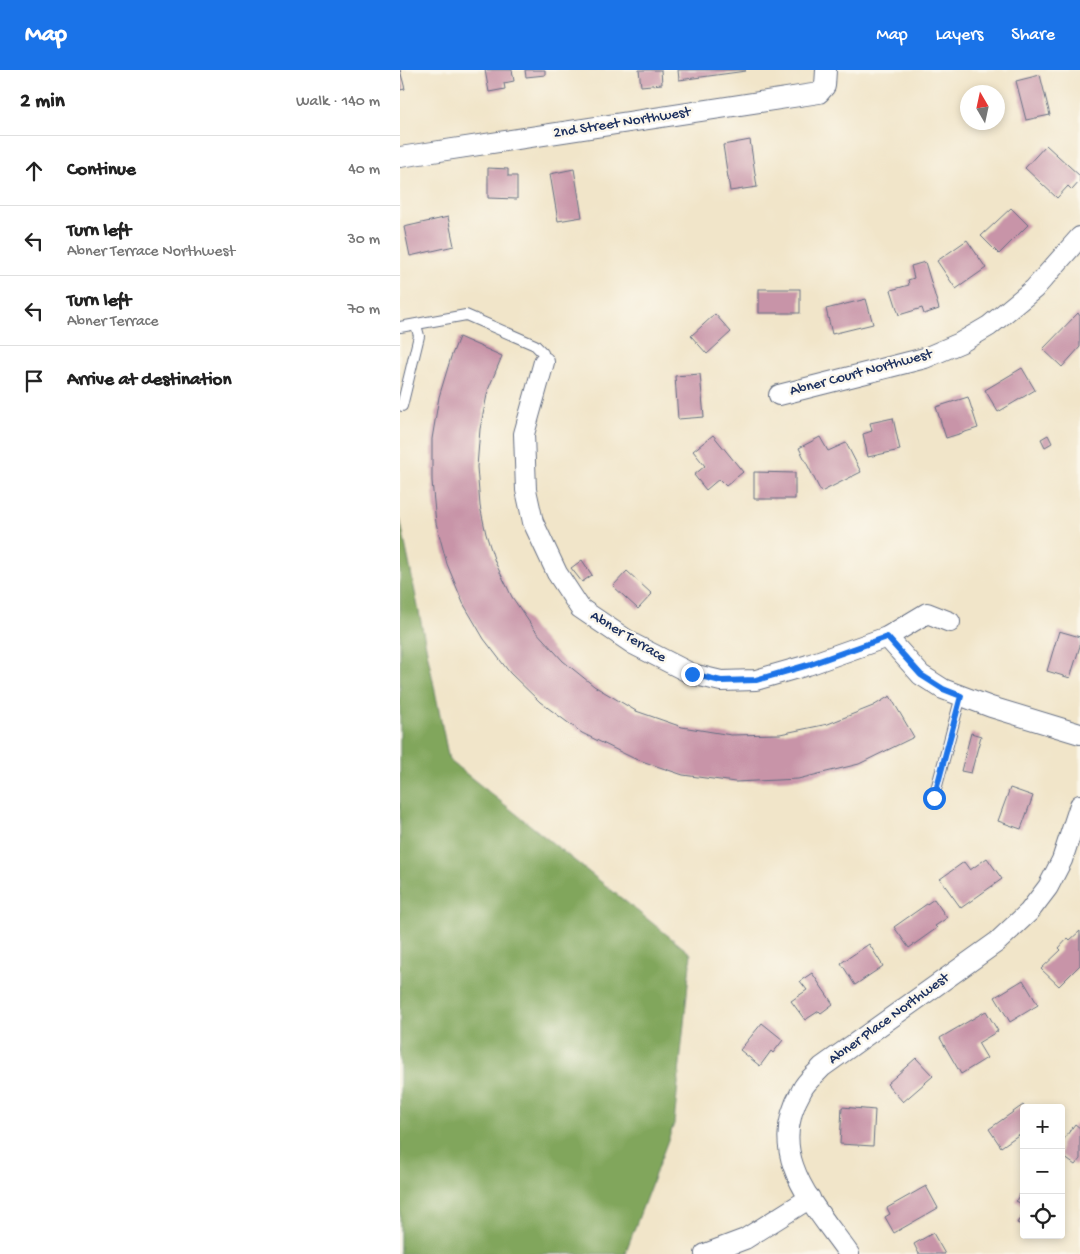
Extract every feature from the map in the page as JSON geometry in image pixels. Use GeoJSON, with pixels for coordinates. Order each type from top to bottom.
{"type":"FeatureCollection","features":[{"type":"Feature","properties":{"kind":"street","name":"2nd Street Northwest"},"geometry":{"type":"LineString","coordinates":[[400,157],[819,93],[825,86],[826,70]]}},
{"type":"Feature","properties":{"kind":"street","name":"Abner Court Northwest"},"geometry":{"type":"LineString","coordinates":[[779,394],[925,358],[960,343],[990,326],[1034,289],[1080,236]]}},
{"type":"Feature","properties":{"kind":"street","name":"Abner Terrace"},"geometry":{"type":"LineString","coordinates":[[544,362],[524,434],[526,490],[533,522],[557,573],[580,608],[642,648],[692,674],[721,681],[756,680],[808,665],[887,637],[927,613],[950,622]]}},
{"type":"Feature","properties":{"kind":"street"},"geometry":{"type":"LineString","coordinates":[[887,637],[921,675],[943,689],[991,707],[1080,734]]}},
{"type":"Feature","properties":{"kind":"street","name":"Abner Place Northwest"},"geometry":{"type":"LineString","coordinates":[[849,1254],[794,1173],[787,1145],[790,1117],[802,1089],[822,1067],[997,942],[1030,912],[1048,887],[1062,860],[1080,805]]}},
{"type":"Feature","properties":{"kind":"street"},"geometry":{"type":"LineString","coordinates":[[705,1254],[745,1239],[810,1198]]}},
{"type":"Feature","properties":{"kind":"lane"},"geometry":{"type":"LineString","coordinates":[[400,328],[466,315],[535,345],[543,353],[544,362]]}},
{"type":"Feature","properties":{"kind":"lane"},"geometry":{"type":"LineString","coordinates":[[402,406],[419,336],[416,325]]}},
{"type":"Feature","properties":{"kind":"lane"},"geometry":{"type":"LineString","coordinates":[[934,798],[961,696]]}},
{"type":"Feature","properties":{"kind":"green space"},"geometry":{"type":"Polygon","coordinates":[[[400,518],[449,760],[691,954],[674,1124],[625,1254],[400,1254],[400,518]]]}},
{"type":"Feature","properties":{"kind":"building"},"geometry":{"type":"Polygon","coordinates":[[[400,70],[405,89],[400,90],[400,70]]]}},
{"type":"Feature","properties":{"kind":"building"},"geometry":{"type":"Polygon","coordinates":[[[485,70],[512,70],[514,81],[504,83],[505,89],[489,92],[485,70]]]}},
{"type":"Feature","properties":{"kind":"building"},"geometry":{"type":"Polygon","coordinates":[[[525,70],[545,70],[545,75],[526,77],[525,70]]]}},
{"type":"Feature","properties":{"kind":"building"},"geometry":{"type":"Polygon","coordinates":[[[639,70],[661,70],[662,84],[641,86],[639,70]]]}},
{"type":"Feature","properties":{"kind":"building"},"geometry":{"type":"Polygon","coordinates":[[[678,70],[745,70],[746,71],[679,80],[678,70]]]}},
{"type":"Feature","properties":{"kind":"building"},"geometry":{"type":"Polygon","coordinates":[[[1040,75],[1050,115],[1026,120],[1016,81],[1040,75]]]}},
{"type":"Feature","properties":{"kind":"building"},"geometry":{"type":"Polygon","coordinates":[[[750,140],[757,187],[730,191],[723,145],[750,140]]]}},
{"type":"Feature","properties":{"kind":"building"},"geometry":{"type":"Polygon","coordinates":[[[1046,145],[1080,176],[1080,181],[1072,190],[1068,186],[1057,198],[1025,168],[1046,145]]]}},
{"type":"Feature","properties":{"kind":"building"},"geometry":{"type":"Polygon","coordinates":[[[488,168],[508,169],[508,176],[517,176],[517,199],[488,198],[488,168]]]}},
{"type":"Feature","properties":{"kind":"building"},"geometry":{"type":"Polygon","coordinates":[[[574,169],[582,217],[558,221],[550,174],[574,169]]]}},
{"type":"Feature","properties":{"kind":"building"},"geometry":{"type":"Polygon","coordinates":[[[1011,208],[1028,225],[999,254],[981,236],[1011,208]]]}},
{"type":"Feature","properties":{"kind":"building"},"geometry":{"type":"Polygon","coordinates":[[[448,217],[454,246],[410,256],[404,227],[448,217]]]}},
{"type":"Feature","properties":{"kind":"building"},"geometry":{"type":"Polygon","coordinates":[[[967,240],[986,268],[956,289],[937,261],[967,240]]]}},
{"type":"Feature","properties":{"kind":"building"},"geometry":{"type":"Polygon","coordinates":[[[925,262],[939,309],[924,314],[922,308],[899,315],[891,290],[909,285],[908,280],[914,278],[911,266],[925,262]]]}},
{"type":"Feature","properties":{"kind":"building"},"geometry":{"type":"Polygon","coordinates":[[[759,289],[800,289],[800,313],[759,313],[759,289]]]}},
{"type":"Feature","properties":{"kind":"building"},"geometry":{"type":"Polygon","coordinates":[[[866,299],[873,324],[832,334],[826,309],[866,299]]]}},
{"type":"Feature","properties":{"kind":"building"},"geometry":{"type":"Polygon","coordinates":[[[1078,313],[1080,316],[1080,347],[1062,367],[1043,349],[1078,313]]]}},
{"type":"Feature","properties":{"kind":"building"},"geometry":{"type":"Polygon","coordinates":[[[715,314],[731,332],[707,354],[691,336],[715,314]]]}},
{"type":"Feature","properties":{"kind":"building"},"geometry":{"type":"Polygon","coordinates":[[[459,337],[502,356],[488,390],[480,429],[477,467],[480,506],[495,562],[512,597],[534,629],[563,661],[594,686],[636,711],[682,727],[731,735],[780,734],[828,724],[873,706],[890,696],[914,737],[859,764],[798,779],[735,782],[683,775],[633,758],[582,733],[540,702],[510,673],[484,639],[463,603],[447,564],[436,523],[432,481],[432,439],[439,397],[459,337]]]}},
{"type":"Feature","properties":{"kind":"building"},"geometry":{"type":"Polygon","coordinates":[[[1022,368],[1035,390],[998,412],[985,390],[1022,368]]]}},
{"type":"Feature","properties":{"kind":"building"},"geometry":{"type":"Polygon","coordinates":[[[700,374],[704,417],[678,419],[675,376],[700,374]]]}},
{"type":"Feature","properties":{"kind":"building"},"geometry":{"type":"Polygon","coordinates":[[[968,397],[978,428],[946,438],[936,407],[968,397]]]}},
{"type":"Feature","properties":{"kind":"building"},"geometry":{"type":"Polygon","coordinates":[[[893,418],[900,450],[868,457],[863,434],[872,431],[870,423],[893,418]]]}},
{"type":"Feature","properties":{"kind":"building"},"geometry":{"type":"Polygon","coordinates":[[[713,435],[743,472],[726,486],[719,479],[706,490],[694,475],[705,466],[693,451],[713,435]]]}},
{"type":"Feature","properties":{"kind":"building"},"geometry":{"type":"Polygon","coordinates":[[[1048,435],[1052,443],[1045,447],[1041,439],[1048,435]]]}},
{"type":"Feature","properties":{"kind":"building"},"geometry":{"type":"Polygon","coordinates":[[[820,437],[828,451],[846,443],[861,472],[821,492],[799,448],[820,437]]]}},
{"type":"Feature","properties":{"kind":"building"},"geometry":{"type":"Polygon","coordinates":[[[754,472],[795,473],[795,499],[754,499],[754,472]]]}},
{"type":"Feature","properties":{"kind":"building"},"geometry":{"type":"Polygon","coordinates":[[[582,560],[592,575],[582,582],[571,568],[582,560]]]}},
{"type":"Feature","properties":{"kind":"building"},"geometry":{"type":"Polygon","coordinates":[[[627,571],[652,594],[638,609],[613,586],[627,571]]]}},
{"type":"Feature","properties":{"kind":"building"},"geometry":{"type":"Polygon","coordinates":[[[1059,631],[1080,637],[1080,646],[1070,678],[1047,671],[1059,631]]]}},
{"type":"Feature","properties":{"kind":"building"},"geometry":{"type":"Polygon","coordinates":[[[971,733],[981,736],[971,773],[961,771],[971,733]]]}},
{"type":"Feature","properties":{"kind":"building"},"geometry":{"type":"Polygon","coordinates":[[[1010,788],[1033,796],[1021,829],[998,821],[1010,788]]]}},
{"type":"Feature","properties":{"kind":"building"},"geometry":{"type":"Polygon","coordinates":[[[987,858],[1002,879],[961,908],[940,879],[964,862],[970,870],[987,858]]]}},
{"type":"Feature","properties":{"kind":"building"},"geometry":{"type":"Polygon","coordinates":[[[934,899],[947,918],[935,926],[937,928],[909,948],[894,927],[934,899]]]}},
{"type":"Feature","properties":{"kind":"building"},"geometry":{"type":"Polygon","coordinates":[[[1080,931],[1080,965],[1059,986],[1041,969],[1061,950],[1059,948],[1068,938],[1070,940],[1080,931]]]}},
{"type":"Feature","properties":{"kind":"building"},"geometry":{"type":"Polygon","coordinates":[[[869,944],[883,966],[855,985],[841,963],[869,944]]]}},
{"type":"Feature","properties":{"kind":"building"},"geometry":{"type":"Polygon","coordinates":[[[812,973],[833,1004],[821,1013],[819,1011],[805,1020],[791,1001],[807,990],[800,981],[812,973]]]}},
{"type":"Feature","properties":{"kind":"building"},"geometry":{"type":"Polygon","coordinates":[[[1023,980],[1038,1005],[1010,1022],[995,997],[1023,980]]]}},
{"type":"Feature","properties":{"kind":"building"},"geometry":{"type":"Polygon","coordinates":[[[986,1011],[998,1031],[978,1043],[987,1058],[961,1074],[940,1038],[986,1011]]]}},
{"type":"Feature","properties":{"kind":"building"},"geometry":{"type":"Polygon","coordinates":[[[762,1023],[783,1040],[773,1053],[771,1051],[760,1066],[740,1050],[762,1023]]]}},
{"type":"Feature","properties":{"kind":"building"},"geometry":{"type":"Polygon","coordinates":[[[916,1058],[933,1076],[903,1102],[887,1084],[916,1058]]]}},
{"type":"Feature","properties":{"kind":"building"},"geometry":{"type":"Polygon","coordinates":[[[842,1107],[875,1110],[873,1146],[840,1144],[842,1107]]]}},
{"type":"Feature","properties":{"kind":"building"},"geometry":{"type":"Polygon","coordinates":[[[1020,1107],[1020,1134],[1001,1147],[989,1129],[1020,1107]]]}},
{"type":"Feature","properties":{"kind":"building"},"geometry":{"type":"Polygon","coordinates":[[[1075,1124],[1080,1128],[1080,1159],[1075,1165],[1065,1158],[1065,1138],[1075,1124]]]}},
{"type":"Feature","properties":{"kind":"building"},"geometry":{"type":"Polygon","coordinates":[[[926,1186],[938,1208],[894,1233],[885,1217],[890,1214],[887,1208],[926,1186]]]}},
{"type":"Feature","properties":{"kind":"building"},"geometry":{"type":"Polygon","coordinates":[[[1020,1193],[1020,1203],[1016,1201],[1020,1193]]]}},
{"type":"Feature","properties":{"kind":"building"},"geometry":{"type":"Polygon","coordinates":[[[933,1233],[945,1254],[919,1254],[914,1244],[933,1233]]]}},
{"type":"Feature","properties":{"kind":"route"},"geometry":{"type":"LineString","coordinates":[[692,674],[721,681],[756,680],[808,665],[887,637],[921,675],[943,689],[961,696],[934,798]]}}]}
